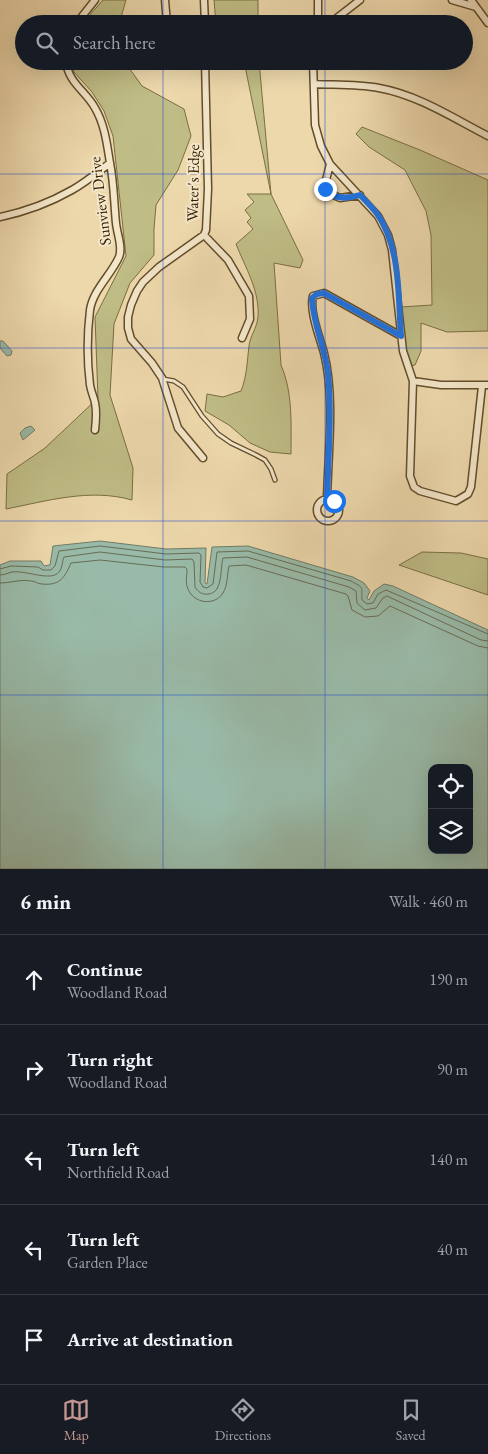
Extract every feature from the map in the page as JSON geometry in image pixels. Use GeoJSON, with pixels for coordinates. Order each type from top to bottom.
{"type":"FeatureCollection","features":[{"type":"Feature","properties":{"kind":"street"},"geometry":{"type":"LineString","coordinates":[[83,15],[95,0]]}},
{"type":"Feature","properties":{"kind":"street"},"geometry":{"type":"LineString","coordinates":[[165,0],[166,15]]}},
{"type":"Feature","properties":{"kind":"street"},"geometry":{"type":"LineString","coordinates":[[204,0],[204,15]]}},
{"type":"Feature","properties":{"kind":"street"},"geometry":{"type":"LineString","coordinates":[[318,0],[318,15]]}},
{"type":"Feature","properties":{"kind":"street"},"geometry":{"type":"LineString","coordinates":[[341,15],[360,0]]}},
{"type":"Feature","properties":{"kind":"street"},"geometry":{"type":"LineString","coordinates":[[452,0],[476,7]]}},
{"type":"Feature","properties":{"kind":"street"},"geometry":{"type":"LineString","coordinates":[[471,0],[488,23]]}},
{"type":"Feature","properties":{"kind":"street","name":"Sunview Drive"},"geometry":{"type":"LineString","coordinates":[[68,70],[73,82],[95,107],[101,120],[110,163],[120,254],[112,270],[94,296],[90,308],[88,371],[91,393],[96,403],[95,430]]}},
{"type":"Feature","properties":{"kind":"street","name":"Water's Edge"},"geometry":{"type":"LineString","coordinates":[[203,458],[178,428],[162,378],[152,363],[131,339],[128,317],[137,291],[143,282],[159,267],[204,235],[207,224],[208,189],[205,70]]}},
{"type":"Feature","properties":{"kind":"street"},"geometry":{"type":"LineString","coordinates":[[314,70],[315,125],[319,142],[330,164],[378,216],[388,235],[392,250],[401,336],[405,360],[413,381],[411,480],[414,487],[420,491],[456,500],[466,496],[470,488],[485,386],[441,386],[413,381]]}},
{"type":"Feature","properties":{"kind":"street"},"geometry":{"type":"LineString","coordinates":[[314,84],[364,86],[395,92],[421,102],[488,136]]}},
{"type":"Feature","properties":{"kind":"street"},"geometry":{"type":"LineString","coordinates":[[0,217],[14,214],[62,196],[110,163]]}},
{"type":"Feature","properties":{"kind":"street"},"geometry":{"type":"LineString","coordinates":[[330,164],[325,184],[327,192],[340,198],[360,195]]}},
{"type":"Feature","properties":{"kind":"street"},"geometry":{"type":"LineString","coordinates":[[204,235],[228,260],[250,296],[250,319],[242,338]]}},
{"type":"Feature","properties":{"kind":"street"},"geometry":{"type":"LineString","coordinates":[[327,500],[330,396],[325,358],[313,310],[313,296],[324,293],[401,336]]}},
{"type":"Feature","properties":{"kind":"lane"},"geometry":{"type":"LineString","coordinates":[[162,378],[174,381],[183,387],[212,428],[231,443],[261,457],[275,480]]}},
{"type":"Feature","properties":{"kind":"shaded area"},"geometry":{"type":"Polygon","coordinates":[[[103,0],[126,0],[122,15],[90,15],[103,0]]]}},
{"type":"Feature","properties":{"kind":"shaded area"},"geometry":{"type":"Polygon","coordinates":[[[214,0],[258,0],[258,15],[215,15],[214,0]]]}},
{"type":"Feature","properties":{"kind":"shaded area"},"geometry":{"type":"Polygon","coordinates":[[[74,70],[130,70],[142,86],[184,109],[191,136],[178,170],[156,205],[154,255],[130,283],[114,324],[110,395],[133,468],[132,500],[100,495],[84,495],[53,499],[6,509],[7,474],[45,448],[98,398],[95,317],[126,256],[113,136],[104,111],[92,92],[74,70]]]}},
{"type":"Feature","properties":{"kind":"shaded area"},"geometry":{"type":"Polygon","coordinates":[[[246,70],[260,70],[271,194],[246,70]]]}},
{"type":"Feature","properties":{"kind":"shaded area"},"geometry":{"type":"Polygon","coordinates":[[[362,127],[488,180],[488,331],[447,332],[421,323],[421,351],[415,365],[410,366],[406,352],[401,307],[432,305],[431,235],[426,211],[405,170],[369,147],[356,134],[362,127]]]}},
{"type":"Feature","properties":{"kind":"shaded area"},"geometry":{"type":"Polygon","coordinates":[[[247,194],[271,194],[303,260],[300,268],[274,263],[281,365],[288,386],[291,454],[270,452],[250,443],[229,425],[205,411],[207,394],[223,397],[241,391],[243,385],[250,342],[258,317],[258,307],[251,279],[236,244],[253,229],[247,222],[251,218],[245,210],[254,202],[247,194]]]}},
{"type":"Feature","properties":{"kind":"shaded area"},"geometry":{"type":"Polygon","coordinates":[[[422,552],[461,553],[488,559],[488,595],[399,565],[422,552]]]}},
{"type":"Feature","properties":{"kind":"water"},"geometry":{"type":"Polygon","coordinates":[[[0,341],[3,341],[12,351],[11,355],[7,356],[0,348],[0,341]]]}},
{"type":"Feature","properties":{"kind":"water"},"geometry":{"type":"Polygon","coordinates":[[[31,426],[35,430],[23,440],[20,433],[25,428],[31,426]]]}},
{"type":"Feature","properties":{"kind":"water"},"geometry":{"type":"Polygon","coordinates":[[[100,541],[166,549],[206,548],[205,583],[207,584],[212,547],[248,546],[353,577],[364,583],[370,591],[367,598],[369,600],[374,591],[384,584],[393,586],[488,630],[488,869],[0,869],[0,565],[10,561],[41,561],[44,566],[50,565],[53,546],[100,541]]]}},
{"type":"Feature","properties":{"kind":"route"},"geometry":{"type":"LineString","coordinates":[[325,189],[331,195],[340,198],[360,195],[378,216],[388,235],[395,266],[401,336],[324,293],[317,294],[312,298],[313,310],[328,372],[330,396],[327,500],[334,501]]}}]}
